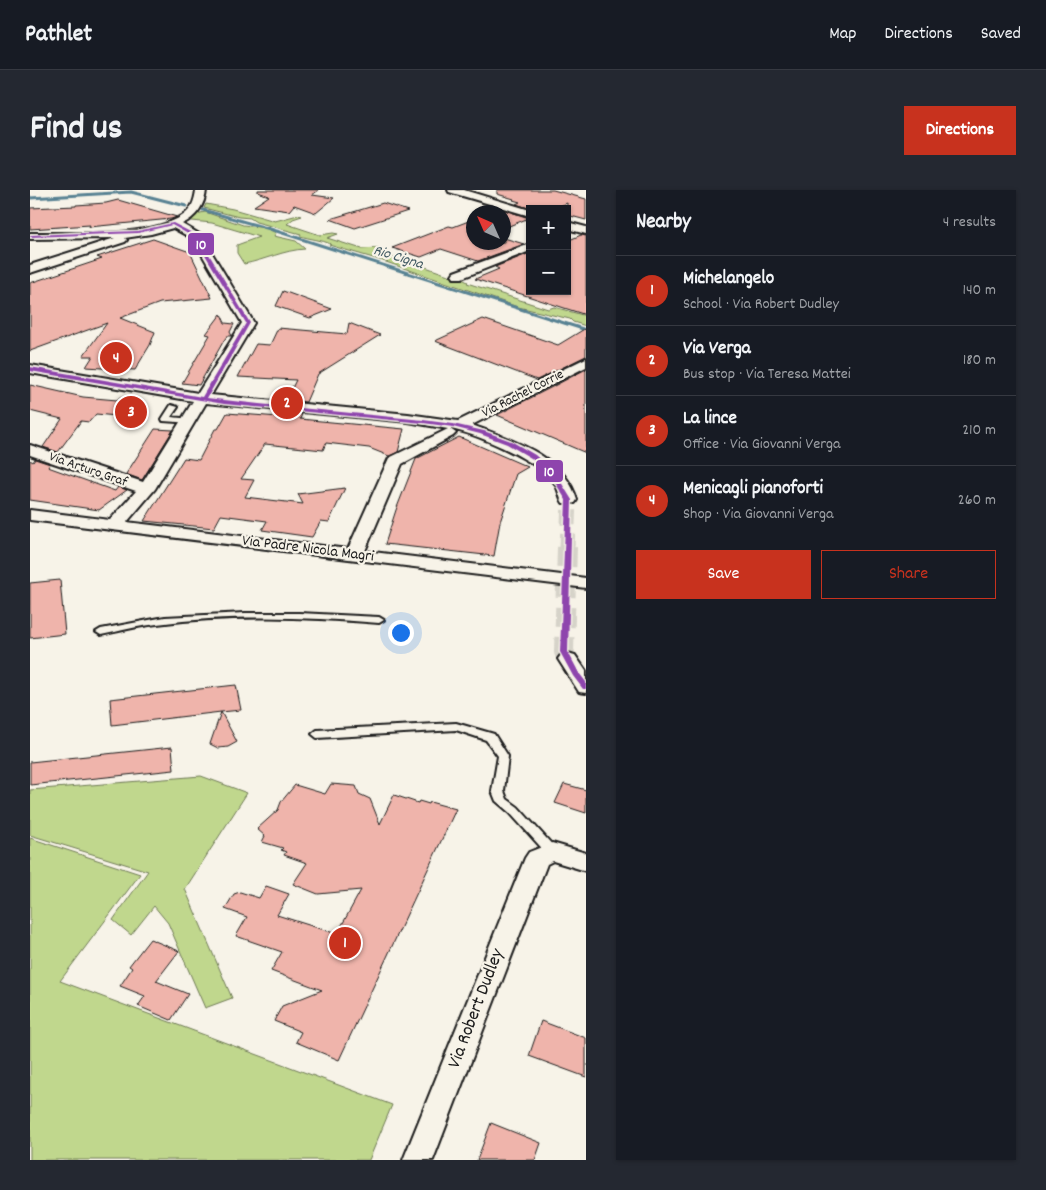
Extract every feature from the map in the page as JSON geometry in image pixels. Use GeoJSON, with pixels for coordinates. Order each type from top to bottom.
{"type":"FeatureCollection","features":[{"type":"Feature","properties":{"kind":"street"},"geometry":{"type":"LineString","coordinates":[[30,236],[149,231],[186,218],[199,202],[202,190]]}},
{"type":"Feature","properties":{"kind":"street"},"geometry":{"type":"LineString","coordinates":[[453,190],[526,213]]}},
{"type":"Feature","properties":{"kind":"street"},"geometry":{"type":"LineString","coordinates":[[114,526],[147,489],[204,398],[248,322],[197,237],[173,224]]}},
{"type":"Feature","properties":{"kind":"street"},"geometry":{"type":"LineString","coordinates":[[30,269],[120,240],[132,233]]}},
{"type":"Feature","properties":{"kind":"street"},"geometry":{"type":"LineString","coordinates":[[458,275],[526,249]]}},
{"type":"Feature","properties":{"kind":"street","name":"Via Rachel Corrie"},"geometry":{"type":"LineString","coordinates":[[354,554],[395,461],[586,362]]}},
{"type":"Feature","properties":{"kind":"street"},"geometry":{"type":"LineString","coordinates":[[30,369],[224,402],[424,420],[504,442],[542,462],[562,482],[569,500]]}},
{"type":"Feature","properties":{"kind":"street","name":"Via Arturo Graf"},"geometry":{"type":"LineString","coordinates":[[30,450],[147,489]]}},
{"type":"Feature","properties":{"kind":"street","name":"Via Padre Nicola Magri"},"geometry":{"type":"LineString","coordinates":[[30,515],[586,583]]}},
{"type":"Feature","properties":{"kind":"street"},"geometry":{"type":"LineString","coordinates":[[568,659],[586,687]]}},
{"type":"Feature","properties":{"kind":"street"},"geometry":{"type":"LineString","coordinates":[[544,855],[586,862]]}},
{"type":"Feature","properties":{"kind":"street","name":"Via Robert Dudley"},"geometry":{"type":"LineString","coordinates":[[418,1160],[544,855]]}},
{"type":"Feature","properties":{"kind":"lane"},"geometry":{"type":"LineString","coordinates":[[174,406],[166,419],[189,421]]}},
{"type":"Feature","properties":{"kind":"lane"},"geometry":{"type":"LineString","coordinates":[[101,632],[163,620],[233,615],[315,615],[379,620]]}},
{"type":"Feature","properties":{"kind":"lane"},"geometry":{"type":"LineString","coordinates":[[318,734],[456,726],[490,737],[503,756],[498,791],[502,801],[514,810],[544,855]]}},
{"type":"Feature","properties":{"kind":"green space"},"geometry":{"type":"Polygon","coordinates":[[[206,204],[233,209],[275,221],[298,215],[302,216],[293,219],[287,224],[320,235],[338,234],[327,238],[362,249],[378,248],[390,257],[403,259],[454,277],[452,279],[462,279],[467,283],[548,309],[554,307],[586,316],[586,326],[573,322],[570,319],[518,307],[380,260],[329,245],[331,244],[300,236],[301,234],[256,222],[250,218],[204,208],[206,204]]]}},
{"type":"Feature","properties":{"kind":"green space"},"geometry":{"type":"Polygon","coordinates":[[[205,212],[243,225],[266,228],[276,233],[274,236],[296,241],[305,249],[290,251],[244,264],[237,253],[237,245],[259,237],[212,223],[192,221],[190,218],[205,212]]]}},
{"type":"Feature","properties":{"kind":"green space"},"geometry":{"type":"Polygon","coordinates":[[[201,776],[247,793],[185,889],[232,998],[205,1008],[168,923],[154,906],[131,935],[113,920],[148,871],[30,835],[30,790],[201,776]]]}},
{"type":"Feature","properties":{"kind":"green space"},"geometry":{"type":"Polygon","coordinates":[[[30,838],[140,874],[60,981],[392,1105],[369,1160],[30,1160],[30,838]]]}},
{"type":"Feature","properties":{"kind":"building"},"geometry":{"type":"Polygon","coordinates":[[[258,190],[319,190],[312,195],[334,198],[316,213],[294,205],[289,211],[254,206],[269,196],[258,192],[258,190]]]}},
{"type":"Feature","properties":{"kind":"building"},"geometry":{"type":"Polygon","coordinates":[[[497,190],[553,190],[586,199],[586,220],[571,216],[571,205],[567,205],[567,203],[562,205],[526,205],[526,207],[516,204],[520,202],[514,199],[497,194],[497,190]]]}},
{"type":"Feature","properties":{"kind":"building"},"geometry":{"type":"Polygon","coordinates":[[[118,200],[177,217],[89,227],[90,225],[30,229],[30,208],[76,206],[118,200]]]}},
{"type":"Feature","properties":{"kind":"building"},"geometry":{"type":"Polygon","coordinates":[[[383,203],[408,211],[355,228],[330,219],[383,203]]]}},
{"type":"Feature","properties":{"kind":"building"},"geometry":{"type":"Polygon","coordinates":[[[511,212],[526,217],[526,219],[511,225],[511,212]]]}},
{"type":"Feature","properties":{"kind":"building"},"geometry":{"type":"Polygon","coordinates":[[[466,222],[466,250],[508,250],[478,261],[441,249],[421,257],[392,248],[449,226],[453,227],[466,222]]]}},
{"type":"Feature","properties":{"kind":"building"},"geometry":{"type":"Polygon","coordinates":[[[581,235],[586,236],[586,315],[475,279],[499,269],[495,267],[526,255],[526,295],[571,295],[571,239],[581,235]]]}},
{"type":"Feature","properties":{"kind":"building"},"geometry":{"type":"Polygon","coordinates":[[[153,239],[190,252],[212,298],[160,303],[120,318],[155,332],[150,345],[135,370],[86,367],[93,356],[83,356],[107,323],[30,351],[30,283],[102,259],[97,257],[153,239]]]}},
{"type":"Feature","properties":{"kind":"building"},"geometry":{"type":"Polygon","coordinates":[[[511,240],[524,244],[511,249],[511,240]]]}},
{"type":"Feature","properties":{"kind":"building"},"geometry":{"type":"Polygon","coordinates":[[[283,291],[332,309],[310,318],[276,306],[283,291]]]}},
{"type":"Feature","properties":{"kind":"building"},"geometry":{"type":"Polygon","coordinates":[[[221,314],[225,323],[234,324],[230,332],[232,336],[227,336],[199,385],[182,383],[210,335],[206,334],[221,314]]]}},
{"type":"Feature","properties":{"kind":"building"},"geometry":{"type":"Polygon","coordinates":[[[483,319],[558,345],[586,328],[586,356],[537,380],[435,341],[483,319]]]}},
{"type":"Feature","properties":{"kind":"building"},"geometry":{"type":"Polygon","coordinates":[[[349,323],[380,335],[318,374],[306,402],[286,400],[296,380],[238,377],[256,344],[270,345],[278,328],[347,334],[349,323]]]}},
{"type":"Feature","properties":{"kind":"building"},"geometry":{"type":"Polygon","coordinates":[[[586,369],[586,453],[497,415],[554,386],[586,369]]]}},
{"type":"Feature","properties":{"kind":"building"},"geometry":{"type":"Polygon","coordinates":[[[30,385],[83,397],[117,400],[120,397],[137,398],[145,407],[137,418],[96,414],[89,422],[81,421],[58,452],[43,447],[62,419],[30,411],[30,385]]]}},
{"type":"Feature","properties":{"kind":"building"},"geometry":{"type":"Polygon","coordinates":[[[281,412],[302,414],[300,419],[404,429],[398,452],[389,456],[369,448],[326,443],[323,450],[265,444],[241,479],[254,480],[245,497],[303,504],[298,494],[345,488],[329,522],[321,521],[312,537],[262,530],[267,521],[221,515],[214,528],[144,521],[184,458],[199,460],[215,429],[218,429],[227,413],[279,417],[281,412]]]}},
{"type":"Feature","properties":{"kind":"building"},"geometry":{"type":"Polygon","coordinates":[[[155,429],[173,430],[142,480],[126,474],[155,429]]]}},
{"type":"Feature","properties":{"kind":"building"},"geometry":{"type":"Polygon","coordinates":[[[459,437],[528,467],[516,474],[500,522],[494,556],[385,544],[416,459],[459,437]]]}},
{"type":"Feature","properties":{"kind":"building"},"geometry":{"type":"Polygon","coordinates":[[[35,459],[50,464],[48,467],[115,491],[118,487],[127,490],[99,510],[30,500],[30,460],[33,462],[35,459]]]}},
{"type":"Feature","properties":{"kind":"building"},"geometry":{"type":"Polygon","coordinates":[[[60,580],[65,634],[30,638],[30,583],[60,580]]]}},
{"type":"Feature","properties":{"kind":"building"},"geometry":{"type":"Polygon","coordinates":[[[236,685],[241,710],[112,725],[110,699],[236,685]]]}},
{"type":"Feature","properties":{"kind":"building"},"geometry":{"type":"Polygon","coordinates":[[[221,712],[237,742],[228,747],[218,748],[210,744],[221,712]]]}},
{"type":"Feature","properties":{"kind":"building"},"geometry":{"type":"Polygon","coordinates":[[[172,747],[174,770],[30,785],[30,762],[172,747]]]}},
{"type":"Feature","properties":{"kind":"building"},"geometry":{"type":"Polygon","coordinates":[[[331,784],[356,786],[359,794],[370,799],[380,824],[394,795],[418,803],[419,801],[429,804],[430,802],[456,809],[339,1060],[296,1042],[301,1032],[274,1021],[282,1006],[322,990],[271,971],[282,952],[236,936],[247,917],[225,909],[234,894],[240,892],[259,898],[266,886],[289,894],[277,915],[337,934],[361,890],[318,894],[293,884],[307,863],[284,855],[286,852],[281,850],[283,848],[262,842],[265,836],[257,829],[278,810],[281,802],[295,785],[325,794],[331,784]]]}},
{"type":"Feature","properties":{"kind":"building"},"geometry":{"type":"Polygon","coordinates":[[[564,784],[586,790],[586,813],[555,803],[564,784]]]}},
{"type":"Feature","properties":{"kind":"building"},"geometry":{"type":"Polygon","coordinates":[[[150,939],[179,951],[156,981],[188,994],[171,1020],[138,1006],[145,996],[120,986],[132,968],[129,966],[150,939]]]}},
{"type":"Feature","properties":{"kind":"building"},"geometry":{"type":"Polygon","coordinates":[[[541,1021],[586,1038],[586,1077],[529,1056],[541,1021]]]}},
{"type":"Feature","properties":{"kind":"building"},"geometry":{"type":"Polygon","coordinates":[[[491,1123],[541,1143],[535,1160],[477,1160],[491,1123]]]}},
{"type":"Feature","properties":{"kind":"waterway","name":"Rio Cigna"},"geometry":{"type":"LineString","coordinates":[[30,198],[131,192],[186,206]]}},
{"type":"Feature","properties":{"kind":"waterway","name":"Rio Cigna"},"geometry":{"type":"LineString","coordinates":[[203,210],[270,229],[586,330]]}},
{"type":"Feature","properties":{"kind":"tunnel"},"geometry":{"type":"LineString","coordinates":[[567,548],[569,500]]}},
{"type":"Feature","properties":{"kind":"tunnel"},"geometry":{"type":"LineString","coordinates":[[567,547],[564,652],[568,659]]}},
{"type":"Feature","properties":{"kind":"transit line","name":"10"},"geometry":{"type":"LineString","coordinates":[[30,236],[138,232],[173,224],[197,237],[248,323],[204,398]]}},
{"type":"Feature","properties":{"kind":"transit line","name":"10"},"geometry":{"type":"LineString","coordinates":[[30,369],[224,402],[423,421],[482,432],[509,442],[533,456],[554,475],[569,500],[564,652],[576,674],[586,687]]}},
{"type":"Feature","properties":{"kind":"place","name":"Menicagli pianoforti"},"geometry":{"type":"Point","coordinates":[116,358]}},
{"type":"Feature","properties":{"kind":"place","name":"Via Verga"},"geometry":{"type":"Point","coordinates":[287,403]}},
{"type":"Feature","properties":{"kind":"place","name":"La lince"},"geometry":{"type":"Point","coordinates":[131,412]}},
{"type":"Feature","properties":{"kind":"place","name":"Michelangelo"},"geometry":{"type":"Point","coordinates":[345,943]}}]}
